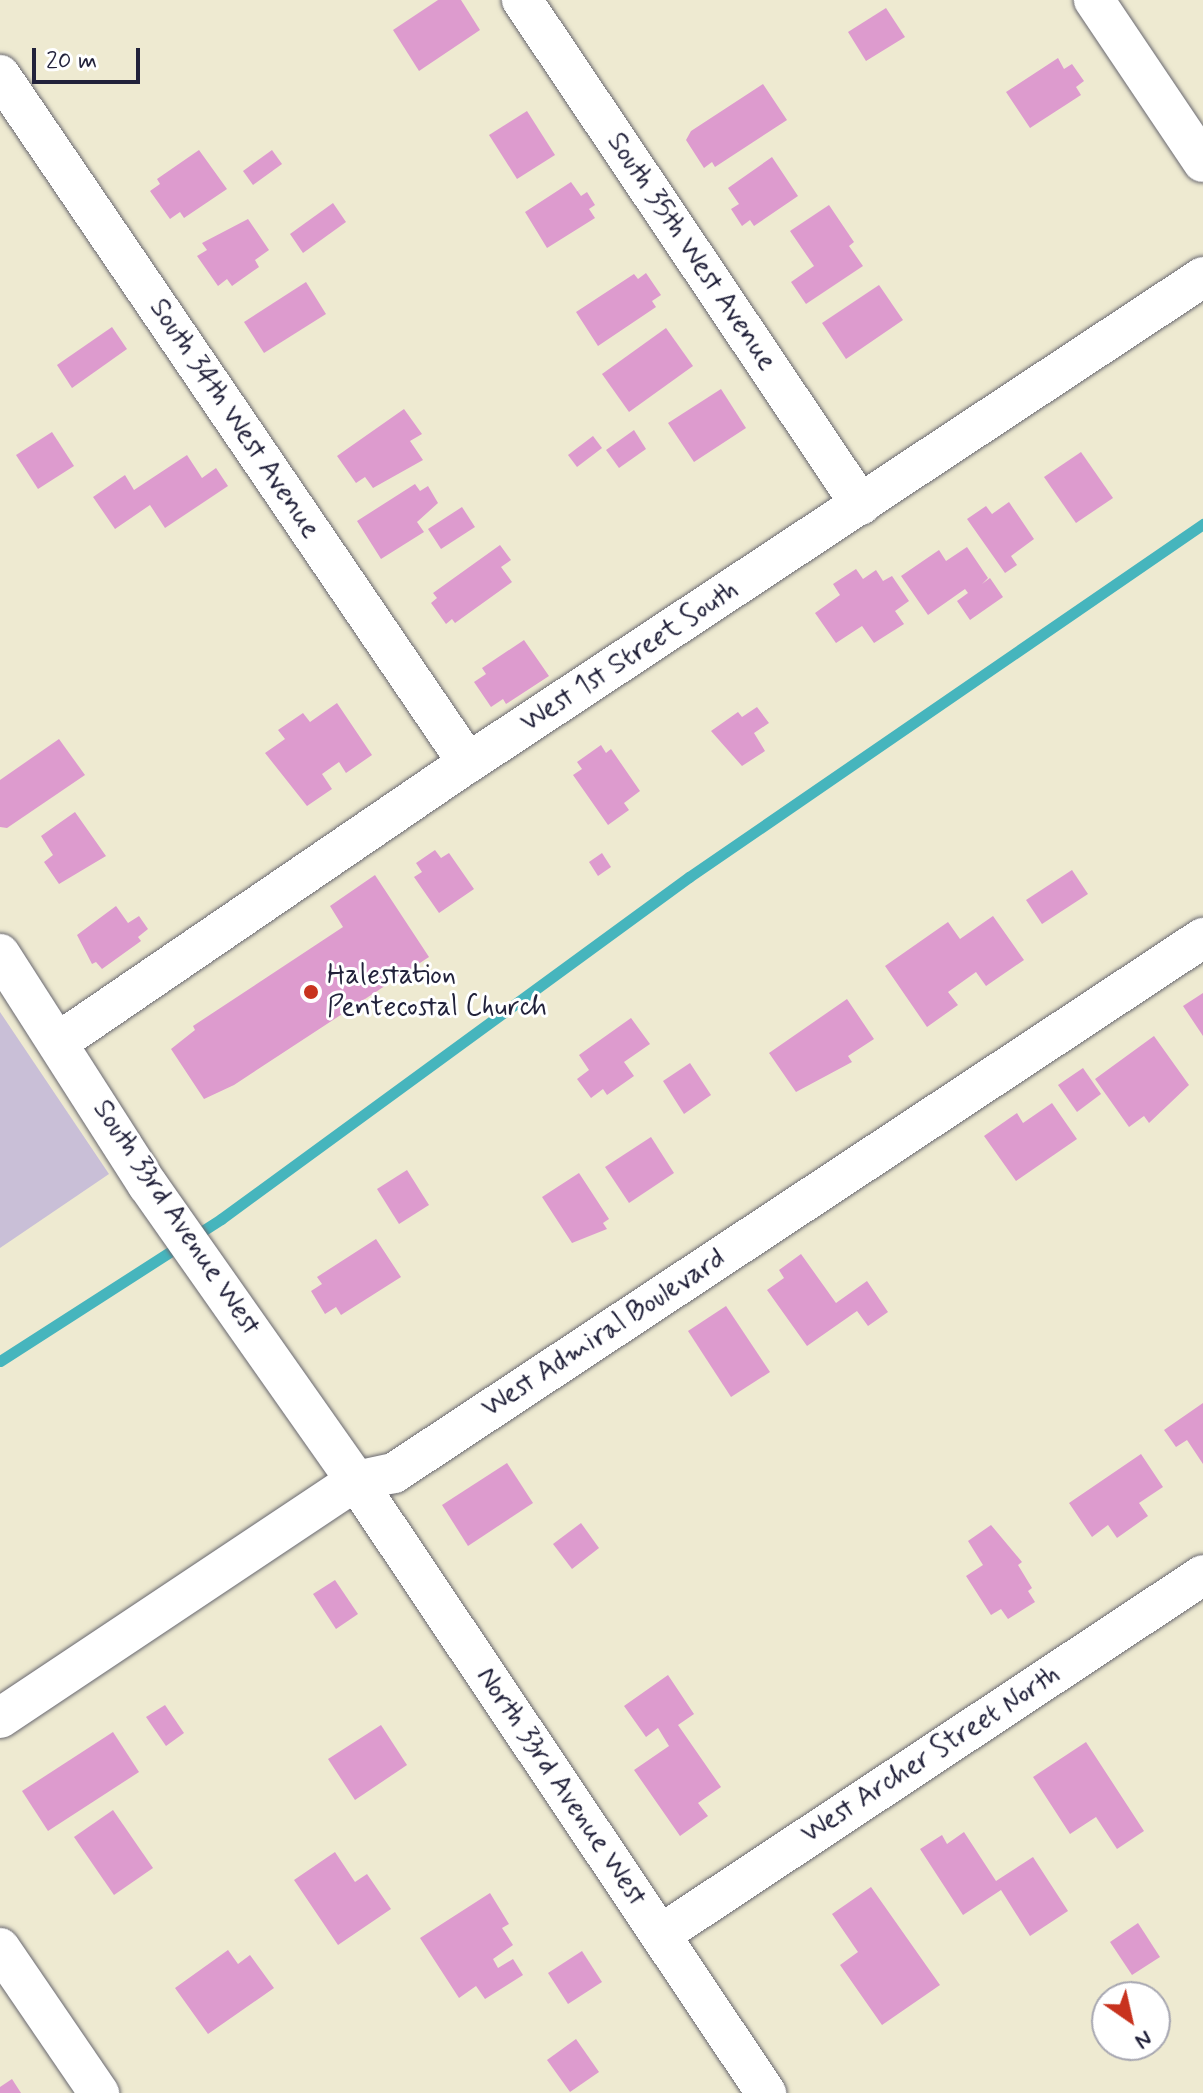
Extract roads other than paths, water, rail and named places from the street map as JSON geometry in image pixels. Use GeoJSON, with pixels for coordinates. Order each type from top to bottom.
{"type":"FeatureCollection","features":[{"type":"Feature","properties":{"kind":"street","name":"South 35th West Avenue"},"geometry":{"type":"LineString","coordinates":[[522,0],[861,505]]}},
{"type":"Feature","properties":{"kind":"street"},"geometry":{"type":"LineString","coordinates":[[1094,0],[1203,162]]}},
{"type":"Feature","properties":{"kind":"street","name":"South 34th West Avenue"},"geometry":{"type":"LineString","coordinates":[[0,75],[468,763]]}},
{"type":"Feature","properties":{"kind":"street","name":"West 1st Street South"},"geometry":{"type":"LineString","coordinates":[[60,1041],[468,763],[1203,277]]}},
{"type":"Feature","properties":{"kind":"street","name":"West Admiral Boulevard"},"geometry":{"type":"LineString","coordinates":[[0,1718],[356,1481],[394,1473],[1203,938]]}},
{"type":"Feature","properties":{"kind":"street","name":"South 33rd Avenue West"},"geometry":{"type":"LineString","coordinates":[[0,954],[60,1041],[148,1185],[356,1481]]}},
{"type":"Feature","properties":{"kind":"street","name":"North 33rd Avenue West"},"geometry":{"type":"LineString","coordinates":[[356,1481],[766,2093]]}},
{"type":"Feature","properties":{"kind":"street","name":"West Archer Street North"},"geometry":{"type":"LineString","coordinates":[[660,1935],[1203,1575]]}},
{"type":"Feature","properties":{"kind":"street"},"geometry":{"type":"LineString","coordinates":[[0,1948],[99,2093]]}},
{"type":"Feature","properties":{"kind":"waterway"},"geometry":{"type":"LineString","coordinates":[[0,1361],[221,1219],[689,877],[1203,524]]}},
{"type":"Feature","properties":{"kind":"place","name":"Halestation Pentecostal Church"},"geometry":{"type":"Point","coordinates":[311,992]}}]}
